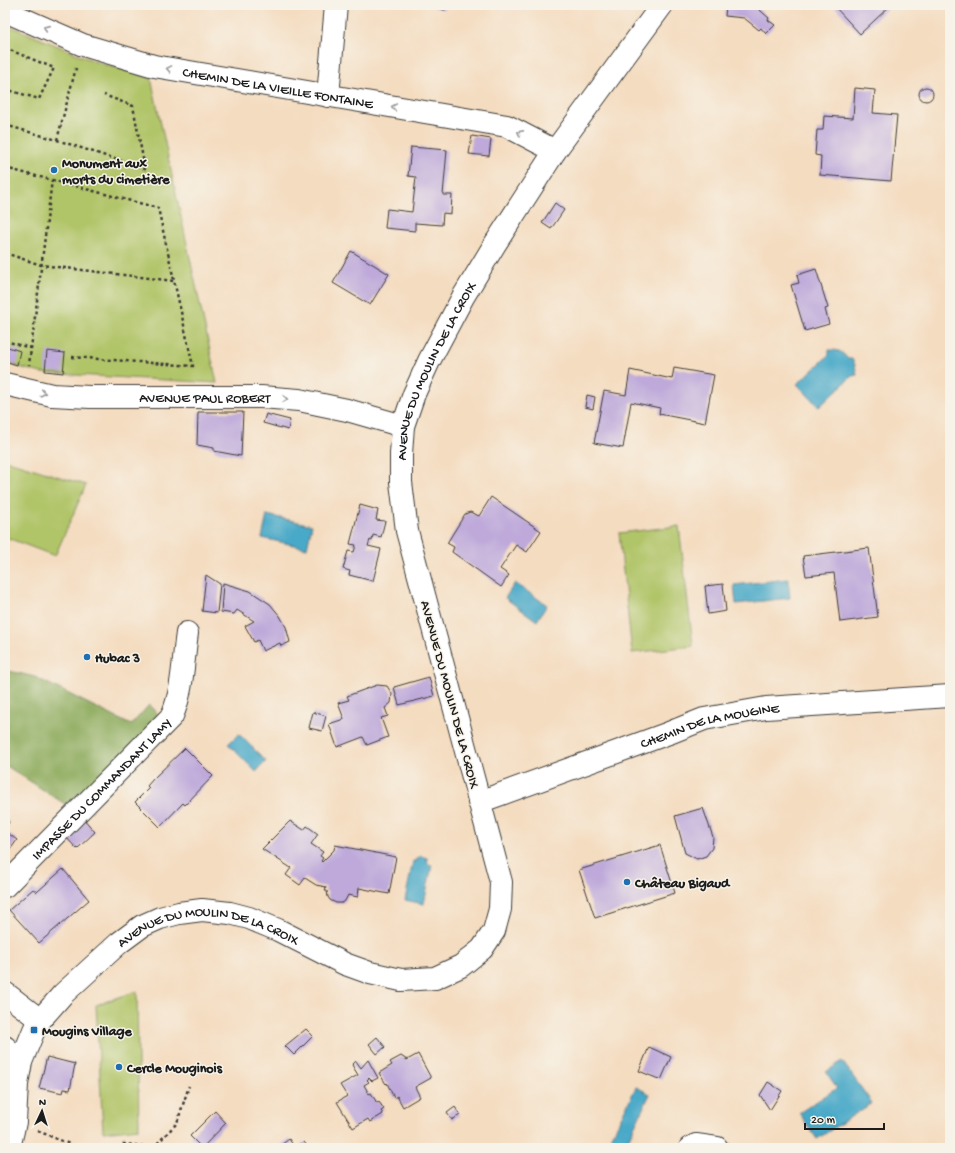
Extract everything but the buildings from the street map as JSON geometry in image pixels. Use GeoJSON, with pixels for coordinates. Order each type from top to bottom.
{"type":"FeatureCollection","features":[{"type":"Feature","properties":{"kind":"street"},"geometry":{"type":"LineString","coordinates":[[328,96],[336,5]]}},
{"type":"Feature","properties":{"kind":"street","name":"AVENUE DU MOULIN DE LA CROIX"},"geometry":{"type":"LineString","coordinates":[[9,1148],[15,1122],[17,1084],[21,1062],[34,1030],[40,1020],[63,994],[119,943],[142,926],[179,912],[202,910],[230,913],[249,918],[278,930],[345,964],[370,973],[401,980],[435,978],[461,966],[482,950],[494,931],[500,909],[501,882],[407,531],[401,482],[403,426],[414,394],[429,361],[463,298],[495,244],[555,151],[662,5]]}},
{"type":"Feature","properties":{"kind":"street","name":"CHEMIN DE LA VIEILLE FONTAINE"},"geometry":{"type":"LineString","coordinates":[[5,11],[83,45],[154,66],[508,126],[555,151]]}},
{"type":"Feature","properties":{"kind":"street","name":"AVENUE PAUL ROBERT"},"geometry":{"type":"LineString","coordinates":[[5,384],[52,395],[90,397],[261,397],[299,400],[347,410],[403,426]]}},
{"type":"Feature","properties":{"kind":"street","name":"IMPASSE DU COMMANDANT LAMY"},"geometry":{"type":"LineString","coordinates":[[5,886],[172,716],[176,706],[181,683],[187,633]]}},
{"type":"Feature","properties":{"kind":"street","name":"CHEMIN DE LA MOUGINE"},"geometry":{"type":"LineString","coordinates":[[479,802],[704,719],[766,708],[950,696]]}},
{"type":"Feature","properties":{"kind":"street"},"geometry":{"type":"LineString","coordinates":[[5,993],[40,1020]]}},
{"type":"Feature","properties":{"kind":"street"},"geometry":{"type":"LineString","coordinates":[[5,1047],[21,1062]]}},
{"type":"Feature","properties":{"kind":"street"},"geometry":{"type":"LineString","coordinates":[[690,1148],[696,1145],[717,1148]]}},
{"type":"Feature","properties":{"kind":"path"},"geometry":{"type":"LineString","coordinates":[[57,140],[83,45]]}},
{"type":"Feature","properties":{"kind":"path"},"geometry":{"type":"LineString","coordinates":[[5,48],[54,68],[39,100],[5,89]]}},
{"type":"Feature","properties":{"kind":"path"},"geometry":{"type":"LineString","coordinates":[[5,125],[145,168],[133,106],[104,95]]}},
{"type":"Feature","properties":{"kind":"path"},"geometry":{"type":"LineString","coordinates":[[5,168],[158,208],[193,366],[72,357]]}},
{"type":"Feature","properties":{"kind":"path"},"geometry":{"type":"LineString","coordinates":[[27,390],[52,180]]}},
{"type":"Feature","properties":{"kind":"path"},"geometry":{"type":"LineString","coordinates":[[5,253],[41,265],[174,281]]}},
{"type":"Feature","properties":{"kind":"path"},"geometry":{"type":"LineString","coordinates":[[5,341],[31,348]]}},
{"type":"Feature","properties":{"kind":"path"},"geometry":{"type":"LineString","coordinates":[[118,1148],[124,1144],[154,1147],[177,1123],[189,1086]]}},
{"type":"Feature","properties":{"kind":"green space"},"geometry":{"type":"Polygon","coordinates":[[[5,24],[99,63],[151,78],[217,383],[41,373],[5,363],[5,24]]]}},
{"type":"Feature","properties":{"kind":"green space"},"geometry":{"type":"Polygon","coordinates":[[[5,460],[86,485],[55,556],[5,537],[5,460]]]}},
{"type":"Feature","properties":{"kind":"green space"},"geometry":{"type":"Polygon","coordinates":[[[679,526],[693,646],[632,653],[619,533],[679,526]]]}},
{"type":"Feature","properties":{"kind":"green space"},"geometry":{"type":"Polygon","coordinates":[[[5,670],[35,677],[131,725],[149,705],[160,716],[71,808],[5,765],[5,670]]]}},
{"type":"Feature","properties":{"kind":"green space","name":"Cercle Mouginois"},"geometry":{"type":"Polygon","coordinates":[[[137,991],[139,1128],[103,1132],[96,1005],[137,991]]]}},
{"type":"Feature","properties":{"kind":"water"},"geometry":{"type":"Polygon","coordinates":[[[829,350],[836,350],[844,354],[848,359],[852,359],[857,375],[852,376],[819,407],[797,384],[829,355],[829,350]]]}},
{"type":"Feature","properties":{"kind":"water"},"geometry":{"type":"Polygon","coordinates":[[[267,515],[312,525],[307,548],[262,538],[267,515]]]}},
{"type":"Feature","properties":{"kind":"water"},"geometry":{"type":"Polygon","coordinates":[[[788,579],[790,598],[736,604],[734,585],[788,579]]]}},
{"type":"Feature","properties":{"kind":"water"},"geometry":{"type":"Polygon","coordinates":[[[515,583],[547,605],[537,621],[505,598],[515,583]]]}},
{"type":"Feature","properties":{"kind":"water"},"geometry":{"type":"Polygon","coordinates":[[[239,734],[266,761],[256,772],[228,744],[239,734]]]}},
{"type":"Feature","properties":{"kind":"water"},"geometry":{"type":"Polygon","coordinates":[[[421,856],[427,858],[428,864],[432,865],[424,904],[405,900],[413,861],[417,861],[417,859],[421,856]]]}},
{"type":"Feature","properties":{"kind":"water"},"geometry":{"type":"Polygon","coordinates":[[[842,1061],[872,1103],[817,1139],[799,1113],[837,1088],[826,1072],[842,1061]]]}},
{"type":"Feature","properties":{"kind":"water"},"geometry":{"type":"Polygon","coordinates":[[[636,1087],[650,1094],[624,1148],[606,1148],[636,1087]]]}},
{"type":"Feature","properties":{"kind":"place","name":"Monument aux morts du cimetière"},"geometry":{"type":"Point","coordinates":[54,170]}},
{"type":"Feature","properties":{"kind":"place","name":"Hubac 3"},"geometry":{"type":"Point","coordinates":[87,657]}},
{"type":"Feature","properties":{"kind":"place","name":"Château Bigaud"},"geometry":{"type":"Point","coordinates":[627,882]}},
{"type":"Feature","properties":{"kind":"place","name":"Mougins Village"},"geometry":{"type":"Point","coordinates":[34,1030]}},
{"type":"Feature","properties":{"kind":"place","name":"Cercle Mouginois"},"geometry":{"type":"Point","coordinates":[119,1067]}}]}
